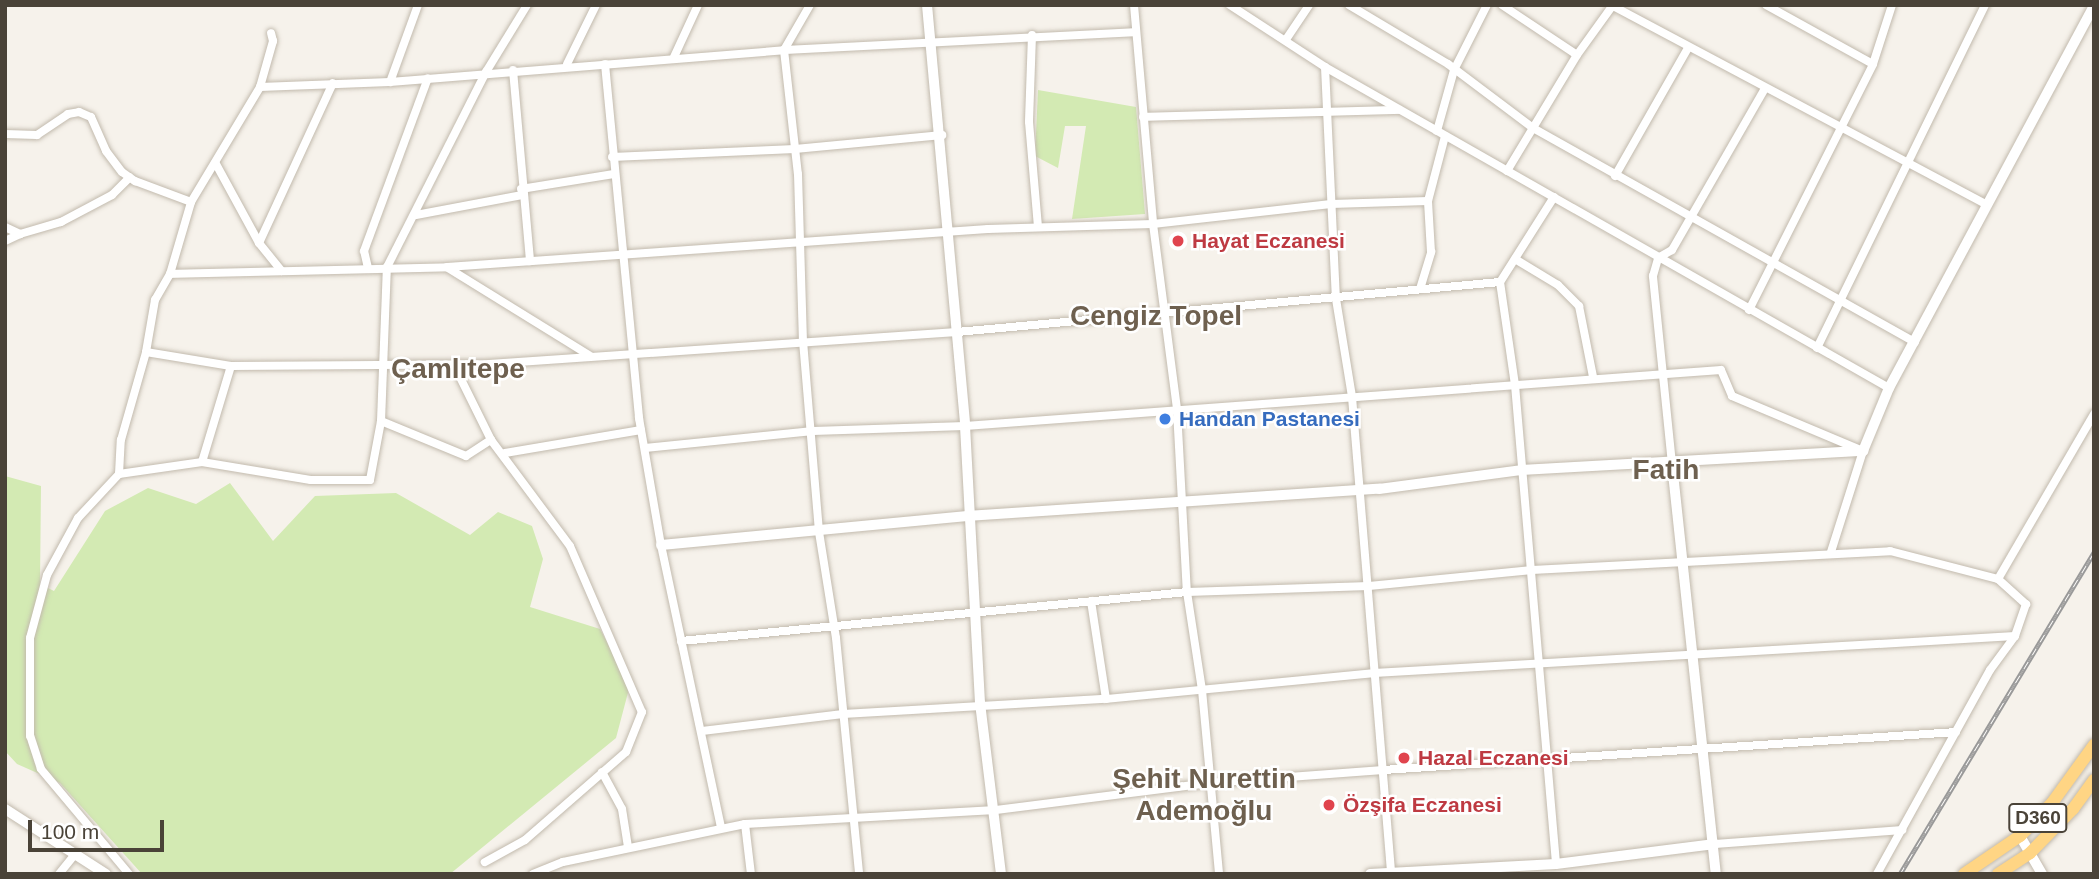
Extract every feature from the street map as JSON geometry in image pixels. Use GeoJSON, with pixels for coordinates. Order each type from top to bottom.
{"type":"FeatureCollection","features":[{"type":"Feature","properties":{"kind":"highway","name":"D360"},"geometry":{"type":"LineString","coordinates":[[1964,874],[2020,836],[2053,803],[2094,745]]}},
{"type":"Feature","properties":{"kind":"highway","name":"D360"},"geometry":{"type":"LineString","coordinates":[[1998,874],[2030,853],[2073,809],[2094,780]]}},
{"type":"Feature","properties":{"kind":"street"},"geometry":{"type":"LineString","coordinates":[[390,82],[418,5]]}},
{"type":"Feature","properties":{"kind":"street"},"geometry":{"type":"LineString","coordinates":[[129,874],[41,769],[30,736],[30,638],[47,575],[78,518],[119,474],[202,462],[311,480],[370,480],[380,421],[385,363],[387,267],[486,72],[527,5]]}},
{"type":"Feature","properties":{"kind":"street"},"geometry":{"type":"LineString","coordinates":[[567,64],[596,5]]}},
{"type":"Feature","properties":{"kind":"street"},"geometry":{"type":"LineString","coordinates":[[674,57],[698,5]]}},
{"type":"Feature","properties":{"kind":"street"},"geometry":{"type":"LineString","coordinates":[[810,5],[784,50],[795,149],[803,341],[813,431],[819,532],[834,626],[859,874]]}},
{"type":"Feature","properties":{"kind":"street"},"geometry":{"type":"LineString","coordinates":[[927,5],[942,135],[965,426],[980,703],[996,810],[1001,874]]}},
{"type":"Feature","properties":{"kind":"street"},"geometry":{"type":"LineString","coordinates":[[1134,5],[1153,224],[1177,410],[1185,500],[1187,592],[1202,690],[1219,874]]}},
{"type":"Feature","properties":{"kind":"street"},"geometry":{"type":"LineString","coordinates":[[1230,5],[1400,110],[1889,388]]}},
{"type":"Feature","properties":{"kind":"street"},"geometry":{"type":"LineString","coordinates":[[1287,38],[1309,5]]}},
{"type":"Feature","properties":{"kind":"street"},"geometry":{"type":"LineString","coordinates":[[1349,5],[1454,69],[1533,128],[1690,220],[1776,264],[1915,342]]}},
{"type":"Feature","properties":{"kind":"street"},"geometry":{"type":"LineString","coordinates":[[1420,289],[1431,252],[1428,201],[1454,69],[1487,5]]}},
{"type":"Feature","properties":{"kind":"street"},"geometry":{"type":"LineString","coordinates":[[1502,5],[1577,55]]}},
{"type":"Feature","properties":{"kind":"street"},"geometry":{"type":"LineString","coordinates":[[1766,5],[1873,64]]}},
{"type":"Feature","properties":{"kind":"street"},"geometry":{"type":"LineString","coordinates":[[1749,310],[1776,264],[1873,64],[1892,5]]}},
{"type":"Feature","properties":{"kind":"street"},"geometry":{"type":"LineString","coordinates":[[1817,348],[1985,5]]}},
{"type":"Feature","properties":{"kind":"street"},"geometry":{"type":"LineString","coordinates":[[1507,171],[1577,55],[1613,6],[1764,90],[1987,205]]}},
{"type":"Feature","properties":{"kind":"street"},"geometry":{"type":"LineString","coordinates":[[1831,552],[1863,451],[1889,388],[2094,6]]}},
{"type":"Feature","properties":{"kind":"street"},"geometry":{"type":"LineString","coordinates":[[260,87],[390,82],[567,64],[605,64],[784,50],[1135,32]]}},
{"type":"Feature","properties":{"kind":"street"},"geometry":{"type":"LineString","coordinates":[[119,474],[121,440],[146,352],[155,300],[170,274],[191,202],[260,87],[273,41],[271,33]]}},
{"type":"Feature","properties":{"kind":"street"},"geometry":{"type":"LineString","coordinates":[[1032,36],[1029,122],[1038,227]]}},
{"type":"Feature","properties":{"kind":"street"},"geometry":{"type":"LineString","coordinates":[[1615,176],[1689,48]]}},
{"type":"Feature","properties":{"kind":"street"},"geometry":{"type":"LineString","coordinates":[[605,64],[612,157],[625,256],[641,430],[661,545],[720,827]]}},
{"type":"Feature","properties":{"kind":"street"},"geometry":{"type":"LineString","coordinates":[[1325,66],[1336,299],[1352,397],[1361,489],[1391,873]]}},
{"type":"Feature","properties":{"kind":"street"},"geometry":{"type":"LineString","coordinates":[[513,69],[530,261]]}},
{"type":"Feature","properties":{"kind":"street"},"geometry":{"type":"LineString","coordinates":[[368,268],[364,251],[428,78]]}},
{"type":"Feature","properties":{"kind":"street"},"geometry":{"type":"LineString","coordinates":[[259,243],[333,83]]}},
{"type":"Feature","properties":{"kind":"street"},"geometry":{"type":"LineString","coordinates":[[1716,874],[1715,844],[1680,564],[1665,373],[1653,276],[1658,258],[1672,250],[1764,90]]}},
{"type":"Feature","properties":{"kind":"street"},"geometry":{"type":"LineString","coordinates":[[1143,117],[1400,110]]}},
{"type":"Feature","properties":{"kind":"street"},"geometry":{"type":"LineString","coordinates":[[5,134],[37,135],[68,114],[79,112],[91,117],[106,151],[130,177],[191,202]]}},
{"type":"Feature","properties":{"kind":"street"},"geometry":{"type":"LineString","coordinates":[[612,157],[795,149],[942,135]]}},
{"type":"Feature","properties":{"kind":"street"},"geometry":{"type":"LineString","coordinates":[[216,164],[259,243],[282,271]]}},
{"type":"Feature","properties":{"kind":"street"},"geometry":{"type":"LineString","coordinates":[[415,215],[614,174]]}},
{"type":"Feature","properties":{"kind":"street"},"geometry":{"type":"LineString","coordinates":[[5,241],[87,210],[130,177]]}},
{"type":"Feature","properties":{"kind":"street"},"geometry":{"type":"LineString","coordinates":[[1554,197],[1500,282],[1515,385],[1540,664],[1544,758],[1556,864]]}},
{"type":"Feature","properties":{"kind":"street"},"geometry":{"type":"LineString","coordinates":[[170,274],[447,267],[949,231],[1153,224],[1331,204],[1428,201]]}},
{"type":"Feature","properties":{"kind":"street"},"geometry":{"type":"LineString","coordinates":[[5,227],[20,234]]}},
{"type":"Feature","properties":{"kind":"street"},"geometry":{"type":"LineString","coordinates":[[1516,259],[1558,285],[1579,306],[1592,377]]}},
{"type":"Feature","properties":{"kind":"street"},"geometry":{"type":"LineString","coordinates":[[447,267],[589,355]]}},
{"type":"Feature","properties":{"kind":"street"},"geometry":{"type":"LineString","coordinates":[[146,352],[231,366],[385,363],[454,365],[957,332],[1500,282]]}},
{"type":"Feature","properties":{"kind":"street"},"geometry":{"type":"LineString","coordinates":[[454,365],[491,440],[505,453],[570,546],[638,695],[642,712],[639,729],[626,752],[525,840],[485,862]]}},
{"type":"Feature","properties":{"kind":"street"},"geometry":{"type":"LineString","coordinates":[[202,462],[231,366]]}},
{"type":"Feature","properties":{"kind":"street"},"geometry":{"type":"LineString","coordinates":[[645,448],[813,431],[965,426],[1592,377],[1721,370],[1732,396],[1863,451]]}},
{"type":"Feature","properties":{"kind":"street"},"geometry":{"type":"LineString","coordinates":[[1998,579],[2094,414]]}},
{"type":"Feature","properties":{"kind":"street"},"geometry":{"type":"LineString","coordinates":[[380,421],[466,456],[491,440]]}},
{"type":"Feature","properties":{"kind":"street"},"geometry":{"type":"LineString","coordinates":[[505,453],[641,430]]}},
{"type":"Feature","properties":{"kind":"street"},"geometry":{"type":"LineString","coordinates":[[661,545],[968,516],[1361,489],[1521,470],[1672,464],[1863,451]]}},
{"type":"Feature","properties":{"kind":"street"},"geometry":{"type":"LineString","coordinates":[[681,641],[1187,592],[1369,586],[1532,570],[1680,564],[1831,552],[1890,551],[1998,579],[2026,604],[2015,636],[1956,732],[1877,874]]}},
{"type":"Feature","properties":{"kind":"street"},"geometry":{"type":"LineString","coordinates":[[1091,601],[1106,699]]}},
{"type":"Feature","properties":{"kind":"street"},"geometry":{"type":"LineString","coordinates":[[702,731],[843,714],[980,703],[1106,699],[1374,673],[1692,657],[2015,636]]}},
{"type":"Feature","properties":{"kind":"street"},"geometry":{"type":"LineString","coordinates":[[533,874],[628,847],[745,824],[996,810],[1209,783],[1701,746],[1956,732]]}},
{"type":"Feature","properties":{"kind":"street"},"geometry":{"type":"LineString","coordinates":[[602,772],[622,809],[628,847]]}},
{"type":"Feature","properties":{"kind":"street"},"geometry":{"type":"LineString","coordinates":[[5,809],[106,874]]}},
{"type":"Feature","properties":{"kind":"street"},"geometry":{"type":"LineString","coordinates":[[745,824],[751,874]]}},
{"type":"Feature","properties":{"kind":"street"},"geometry":{"type":"LineString","coordinates":[[1370,874],[1480,871],[1715,844],[1902,830]]}},
{"type":"Feature","properties":{"kind":"street"},"geometry":{"type":"LineString","coordinates":[[2020,836],[2042,874]]}},
{"type":"Feature","properties":{"kind":"street"},"geometry":{"type":"LineString","coordinates":[[59,874],[76,853]]}},
{"type":"Feature","properties":{"kind":"green space"},"geometry":{"type":"Polygon","coordinates":[[[1038,90],[1136,107],[1145,214],[1072,219],[1086,126],[1065,126],[1058,168],[1035,156],[1038,90]]]}},
{"type":"Feature","properties":{"kind":"green space"},"geometry":{"type":"Polygon","coordinates":[[[5,476],[41,486],[40,584],[54,591],[105,511],[148,488],[196,504],[230,483],[273,541],[315,496],[396,493],[470,535],[498,512],[532,526],[543,559],[530,607],[600,629],[630,685],[616,738],[450,874],[142,874],[60,783],[17,764],[5,751],[5,476]]]}},
{"type":"Feature","properties":{"kind":"railway"},"geometry":{"type":"LineString","coordinates":[[1900,874],[2094,552]]}},
{"type":"Feature","properties":{"kind":"place","name":"Hayat Eczanesi"},"geometry":{"type":"Point","coordinates":[1178,241]}},
{"type":"Feature","properties":{"kind":"place","name":"Handan Pastanesi"},"geometry":{"type":"Point","coordinates":[1165,419]}},
{"type":"Feature","properties":{"kind":"place","name":"Hazal Eczanesi"},"geometry":{"type":"Point","coordinates":[1404,758]}},
{"type":"Feature","properties":{"kind":"place","name":"Özşifa Eczanesi"},"geometry":{"type":"Point","coordinates":[1329,805]}},
{"type":"Feature","properties":{"kind":"district","name":"Cengiz Topel"},"geometry":{"type":"Point","coordinates":[1156,316]}},
{"type":"Feature","properties":{"kind":"district","name":"Çamlıtepe"},"geometry":{"type":"Point","coordinates":[458,369]}},
{"type":"Feature","properties":{"kind":"district","name":"Fatih"},"geometry":{"type":"Point","coordinates":[1666,470]}},
{"type":"Feature","properties":{"kind":"district","name":"Şehit Nurettin Ademoğlu"},"geometry":{"type":"Point","coordinates":[1204,795]}}]}
